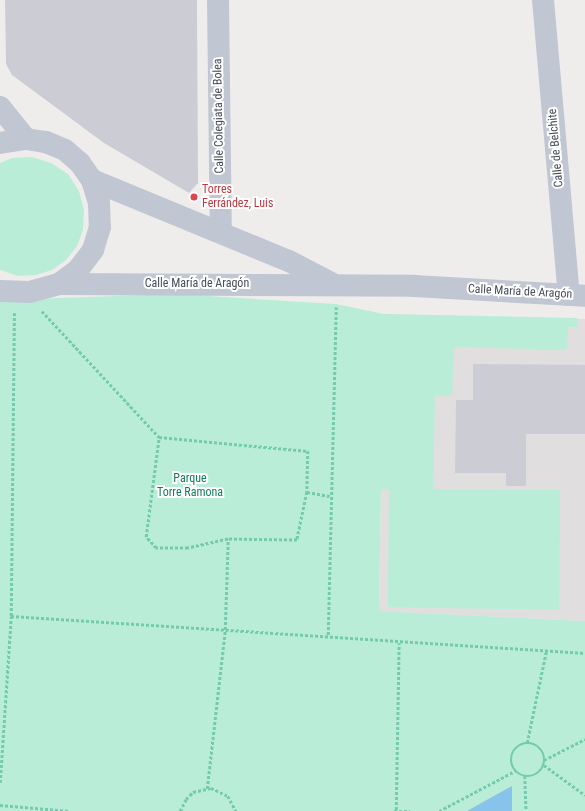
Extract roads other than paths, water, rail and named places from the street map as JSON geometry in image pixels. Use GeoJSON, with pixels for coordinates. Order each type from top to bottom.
{"type":"FeatureCollection","features":[{"type":"Feature","properties":{"kind":"street","name":"Calle Colegiata de Bolea"},"geometry":{"type":"LineString","coordinates":[[218,0],[221,232]]}},
{"type":"Feature","properties":{"kind":"street","name":"Calle de Belchite"},"geometry":{"type":"LineString","coordinates":[[543,0],[577,296]]}},
{"type":"Feature","properties":{"kind":"street"},"geometry":{"type":"LineString","coordinates":[[0,107],[26,139]]}},
{"type":"Feature","properties":{"kind":"street"},"geometry":{"type":"LineString","coordinates":[[0,143],[26,139],[46,142],[65,150],[80,163],[92,180],[100,203],[100,227],[93,250],[78,270],[59,284],[30,292],[0,291]]}},
{"type":"Feature","properties":{"kind":"street","name":"Calle María de Aragón"},"geometry":{"type":"LineString","coordinates":[[92,180],[289,261],[336,295]]}},
{"type":"Feature","properties":{"kind":"street","name":"Calle María de Aragón"},"geometry":{"type":"LineString","coordinates":[[59,284],[336,295],[414,286],[577,296]]}},
{"type":"Feature","properties":{"kind":"water"},"geometry":{"type":"Polygon","coordinates":[[[512,786],[512,811],[467,811],[512,786]]]}},
{"type":"Feature","properties":{"kind":"place","name":"Torres Ferrández, Luis"},"geometry":{"type":"Point","coordinates":[194,197]}},
{"type":"Feature","properties":{"kind":"park label","name":"Parque Torre Ramona"},"geometry":{"type":"Point","coordinates":[190,486]}}]}
